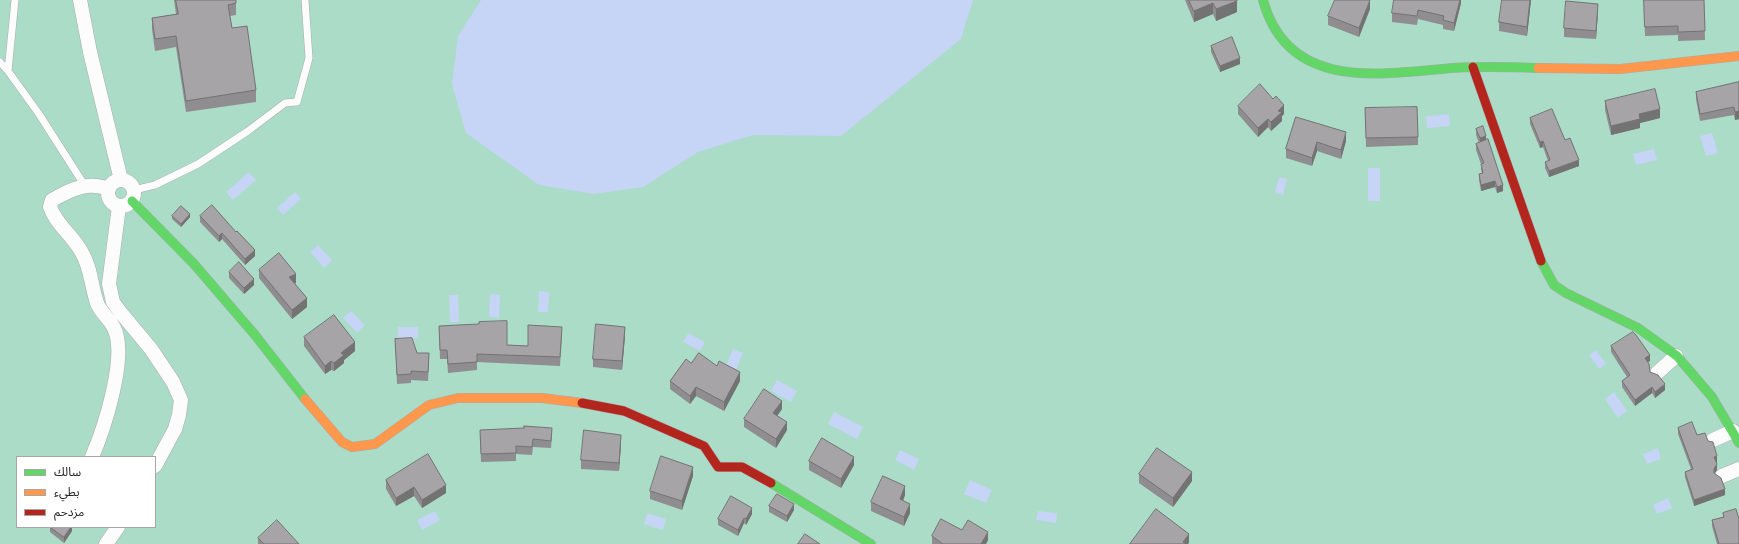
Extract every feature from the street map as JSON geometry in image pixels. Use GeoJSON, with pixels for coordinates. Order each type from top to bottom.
{"type":"FeatureCollection","features":[{"type":"Feature","properties":{"kind":"street"},"geometry":{"type":"LineString","coordinates":[[80,0],[90,52],[121,180]]}},
{"type":"Feature","properties":{"kind":"street"},"geometry":{"type":"LineString","coordinates":[[1263,0],[1272,29],[1293,52],[1318,65],[1333,70],[1369,75],[1473,67],[1605,70],[1739,56]]}},
{"type":"Feature","properties":{"kind":"street"},"geometry":{"type":"LineString","coordinates":[[1473,67],[1531,240],[1538,258],[1551,281],[1566,293],[1649,335],[1686,365],[1711,396],[1736,437],[1714,440]]}},
{"type":"Feature","properties":{"kind":"street"},"geometry":{"type":"LineString","coordinates":[[133,196],[129,204],[119,206],[115,205],[109,198],[109,189],[112,184],[121,180],[129,183],[133,196],[235,311],[323,422],[342,442],[352,447],[375,444],[429,405],[458,398],[542,398],[574,401],[624,411],[704,446],[718,467],[742,466],[871,544]]}},
{"type":"Feature","properties":{"kind":"street"},"geometry":{"type":"LineString","coordinates":[[92,456],[111,400],[118,343],[114,328],[97,304],[89,267],[82,251],[66,230],[53,218],[50,207],[52,200],[63,194],[85,186],[98,184],[109,189]]}},
{"type":"Feature","properties":{"kind":"street"},"geometry":{"type":"LineString","coordinates":[[119,206],[109,284],[113,302],[121,314],[151,349],[173,382],[181,400],[175,429],[156,464]]}},
{"type":"Feature","properties":{"kind":"street"},"geometry":{"type":"LineString","coordinates":[[1657,373],[1676,356]]}},
{"type":"Feature","properties":{"kind":"street"},"geometry":{"type":"LineString","coordinates":[[1722,476],[1739,469]]}},
{"type":"Feature","properties":{"kind":"street"},"geometry":{"type":"LineString","coordinates":[[106,544],[117,528]]}},
{"type":"Feature","properties":{"kind":"lane"},"geometry":{"type":"LineString","coordinates":[[8,71],[15,0]]}},
{"type":"Feature","properties":{"kind":"lane"},"geometry":{"type":"LineString","coordinates":[[133,196],[198,164],[248,131],[285,103],[297,102],[309,58],[305,0]]}},
{"type":"Feature","properties":{"kind":"lane"},"geometry":{"type":"LineString","coordinates":[[0,62],[39,114],[85,186]]}},
{"type":"Feature","properties":{"kind":"green space"},"geometry":{"type":"Polygon","coordinates":[[[0,0],[1739,0],[1739,544],[0,544],[0,0]]]}},
{"type":"Feature","properties":{"kind":"water"},"geometry":{"type":"Polygon","coordinates":[[[481,0],[973,0],[961,39],[841,136],[753,135],[698,152],[643,187],[594,194],[539,185],[466,133],[452,84],[458,36],[481,0]]]}},
{"type":"Feature","properties":{"kind":"water"},"geometry":{"type":"Polygon","coordinates":[[[1449,114],[1450,126],[1427,128],[1426,116],[1449,114]]]}},
{"type":"Feature","properties":{"kind":"water"},"geometry":{"type":"Polygon","coordinates":[[[1712,133],[1718,153],[1706,156],[1700,136],[1712,133]]]}},
{"type":"Feature","properties":{"kind":"water"},"geometry":{"type":"Polygon","coordinates":[[[1654,149],[1657,160],[1636,165],[1633,154],[1654,149]]]}},
{"type":"Feature","properties":{"kind":"water"},"geometry":{"type":"Polygon","coordinates":[[[1368,168],[1380,168],[1380,201],[1368,201],[1368,168]]]}},
{"type":"Feature","properties":{"kind":"water"},"geometry":{"type":"Polygon","coordinates":[[[249,172],[256,180],[233,200],[226,192],[249,172]]]}},
{"type":"Feature","properties":{"kind":"water"},"geometry":{"type":"Polygon","coordinates":[[[1279,177],[1287,179],[1283,195],[1275,192],[1279,177]]]}},
{"type":"Feature","properties":{"kind":"water"},"geometry":{"type":"Polygon","coordinates":[[[295,192],[301,199],[283,215],[277,208],[295,192]]]}},
{"type":"Feature","properties":{"kind":"water"},"geometry":{"type":"Polygon","coordinates":[[[318,245],[332,260],[324,268],[310,252],[318,245]]]}},
{"type":"Feature","properties":{"kind":"water"},"geometry":{"type":"Polygon","coordinates":[[[539,291],[549,292],[548,312],[538,312],[539,291]]]}},
{"type":"Feature","properties":{"kind":"water"},"geometry":{"type":"Polygon","coordinates":[[[490,294],[500,295],[499,318],[489,317],[490,294]]]}},
{"type":"Feature","properties":{"kind":"water"},"geometry":{"type":"Polygon","coordinates":[[[449,295],[458,295],[459,322],[450,322],[449,295]]]}},
{"type":"Feature","properties":{"kind":"water"},"geometry":{"type":"Polygon","coordinates":[[[351,311],[365,325],[357,333],[343,318],[351,311]]]}},
{"type":"Feature","properties":{"kind":"water"},"geometry":{"type":"Polygon","coordinates":[[[398,327],[418,327],[418,338],[398,338],[398,327]]]}},
{"type":"Feature","properties":{"kind":"water"},"geometry":{"type":"Polygon","coordinates":[[[688,333],[705,342],[700,351],[683,342],[688,333]]]}},
{"type":"Feature","properties":{"kind":"water"},"geometry":{"type":"Polygon","coordinates":[[[733,349],[743,353],[736,370],[726,366],[733,349]]]}},
{"type":"Feature","properties":{"kind":"water"},"geometry":{"type":"Polygon","coordinates":[[[1596,350],[1606,364],[1599,369],[1589,355],[1596,350]]]}},
{"type":"Feature","properties":{"kind":"water"},"geometry":{"type":"Polygon","coordinates":[[[777,380],[797,391],[791,402],[771,391],[777,380]]]}},
{"type":"Feature","properties":{"kind":"water"},"geometry":{"type":"Polygon","coordinates":[[[1614,392],[1627,411],[1618,418],[1605,399],[1614,392]]]}},
{"type":"Feature","properties":{"kind":"water"},"geometry":{"type":"Polygon","coordinates":[[[834,412],[863,427],[857,439],[828,424],[834,412]]]}},
{"type":"Feature","properties":{"kind":"water"},"geometry":{"type":"Polygon","coordinates":[[[1658,448],[1661,459],[1647,464],[1643,454],[1658,448]]]}},
{"type":"Feature","properties":{"kind":"water"},"geometry":{"type":"Polygon","coordinates":[[[900,450],[919,459],[914,470],[895,460],[900,450]]]}},
{"type":"Feature","properties":{"kind":"water"},"geometry":{"type":"Polygon","coordinates":[[[970,480],[992,490],[986,503],[964,494],[970,480]]]}},
{"type":"Feature","properties":{"kind":"water"},"geometry":{"type":"Polygon","coordinates":[[[1668,498],[1672,508],[1657,514],[1653,505],[1668,498]]]}},
{"type":"Feature","properties":{"kind":"water"},"geometry":{"type":"Polygon","coordinates":[[[435,511],[440,520],[422,530],[417,520],[435,511]]]}},
{"type":"Feature","properties":{"kind":"water"},"geometry":{"type":"Polygon","coordinates":[[[1038,511],[1057,513],[1056,523],[1036,520],[1038,511]]]}},
{"type":"Feature","properties":{"kind":"water"},"geometry":{"type":"Polygon","coordinates":[[[647,513],[666,519],[663,530],[644,524],[647,513]]]}},
{"type":"Feature","properties":{"kind":"building"},"geometry":{"type":"Polygon","coordinates":[[[176,0],[236,0],[236,3],[228,5],[232,28],[247,26],[256,90],[186,101],[176,36],[155,39],[152,18],[178,14],[176,0]]]}},
{"type":"Feature","properties":{"kind":"building"},"geometry":{"type":"Polygon","coordinates":[[[1189,0],[1237,1],[1216,9],[1213,3],[1194,11],[1189,0]]]}},
{"type":"Feature","properties":{"kind":"building"},"geometry":{"type":"Polygon","coordinates":[[[1335,0],[1370,0],[1359,28],[1328,16],[1335,0]]]}},
{"type":"Feature","properties":{"kind":"building"},"geometry":{"type":"Polygon","coordinates":[[[1394,0],[1460,0],[1454,23],[1443,20],[1444,16],[1418,10],[1417,16],[1392,13],[1394,0]]]}},
{"type":"Feature","properties":{"kind":"building"},"geometry":{"type":"Polygon","coordinates":[[[1502,0],[1530,0],[1527,27],[1499,22],[1502,0]]]}},
{"type":"Feature","properties":{"kind":"building"},"geometry":{"type":"Polygon","coordinates":[[[1644,0],[1704,0],[1705,31],[1678,32],[1678,26],[1645,27],[1644,0]]]}},
{"type":"Feature","properties":{"kind":"building"},"geometry":{"type":"Polygon","coordinates":[[[1566,1],[1598,4],[1596,31],[1564,28],[1566,1]]]}},
{"type":"Feature","properties":{"kind":"building"},"geometry":{"type":"Polygon","coordinates":[[[1232,37],[1240,58],[1220,66],[1211,46],[1232,37]]]}},
{"type":"Feature","properties":{"kind":"building"},"geometry":{"type":"Polygon","coordinates":[[[1739,82],[1739,111],[1735,112],[1734,107],[1700,114],[1696,92],[1739,82]]]}},
{"type":"Feature","properties":{"kind":"building"},"geometry":{"type":"Polygon","coordinates":[[[1260,84],[1273,99],[1276,96],[1284,105],[1278,111],[1282,112],[1271,122],[1268,119],[1258,128],[1238,106],[1260,84]]]}},
{"type":"Feature","properties":{"kind":"building"},"geometry":{"type":"Polygon","coordinates":[[[1655,89],[1660,109],[1639,114],[1640,119],[1611,126],[1605,101],[1655,89]]]}},
{"type":"Feature","properties":{"kind":"building"},"geometry":{"type":"Polygon","coordinates":[[[1417,107],[1418,137],[1366,138],[1365,108],[1417,107]]]}},
{"type":"Feature","properties":{"kind":"building"},"geometry":{"type":"Polygon","coordinates":[[[1552,109],[1565,140],[1570,138],[1579,160],[1549,171],[1545,162],[1550,160],[1543,141],[1540,142],[1530,118],[1552,109]]]}},
{"type":"Feature","properties":{"kind":"building"},"geometry":{"type":"Polygon","coordinates":[[[1296,117],[1346,132],[1341,150],[1317,142],[1312,158],[1286,149],[1296,117]]]}},
{"type":"Feature","properties":{"kind":"building"},"geometry":{"type":"Polygon","coordinates":[[[1483,126],[1486,136],[1480,138],[1476,129],[1483,126]]]}},
{"type":"Feature","properties":{"kind":"building"},"geometry":{"type":"Polygon","coordinates":[[[1488,139],[1503,185],[1497,187],[1495,181],[1481,185],[1479,174],[1483,173],[1481,164],[1484,163],[1476,144],[1488,139]]]}},
{"type":"Feature","properties":{"kind":"building"},"geometry":{"type":"Polygon","coordinates":[[[212,205],[236,232],[237,231],[255,250],[245,259],[222,233],[219,236],[200,216],[212,205]]]}},
{"type":"Feature","properties":{"kind":"building"},"geometry":{"type":"Polygon","coordinates":[[[181,206],[190,214],[181,224],[172,216],[181,206]]]}},
{"type":"Feature","properties":{"kind":"building"},"geometry":{"type":"Polygon","coordinates":[[[279,253],[296,274],[289,277],[307,298],[292,310],[259,270],[279,253]]]}},
{"type":"Feature","properties":{"kind":"building"},"geometry":{"type":"Polygon","coordinates":[[[239,262],[254,279],[244,288],[229,272],[239,262]]]}},
{"type":"Feature","properties":{"kind":"building"},"geometry":{"type":"Polygon","coordinates":[[[334,315],[355,342],[341,353],[344,355],[334,363],[331,361],[325,366],[304,337],[334,315]]]}},
{"type":"Feature","properties":{"kind":"building"},"geometry":{"type":"Polygon","coordinates":[[[507,321],[507,345],[528,346],[528,325],[562,327],[560,357],[477,354],[477,362],[448,364],[447,350],[440,350],[439,326],[507,321]]]}},
{"type":"Feature","properties":{"kind":"building"},"geometry":{"type":"Polygon","coordinates":[[[596,324],[625,327],[622,361],[593,359],[596,324]]]}},
{"type":"Feature","properties":{"kind":"building"},"geometry":{"type":"Polygon","coordinates":[[[1633,332],[1650,355],[1645,358],[1649,364],[1650,372],[1658,375],[1665,384],[1655,392],[1652,387],[1635,400],[1622,381],[1630,375],[1611,346],[1633,332]]]}},
{"type":"Feature","properties":{"kind":"building"},"geometry":{"type":"Polygon","coordinates":[[[412,338],[417,353],[429,353],[428,372],[411,371],[411,374],[397,375],[395,339],[412,338]]]}},
{"type":"Feature","properties":{"kind":"building"},"geometry":{"type":"Polygon","coordinates":[[[699,353],[717,366],[719,361],[740,372],[724,402],[696,387],[690,396],[670,381],[686,359],[691,363],[699,353]]]}},
{"type":"Feature","properties":{"kind":"building"},"geometry":{"type":"Polygon","coordinates":[[[764,389],[782,401],[773,413],[787,422],[776,439],[744,419],[764,389]]]}},
{"type":"Feature","properties":{"kind":"building"},"geometry":{"type":"Polygon","coordinates":[[[1692,422],[1697,435],[1705,433],[1708,441],[1713,442],[1717,456],[1714,457],[1717,464],[1714,469],[1714,473],[1721,478],[1725,489],[1694,500],[1685,472],[1693,469],[1678,428],[1692,422]]]}},
{"type":"Feature","properties":{"kind":"building"},"geometry":{"type":"Polygon","coordinates":[[[524,426],[552,428],[551,441],[533,439],[532,447],[516,446],[516,453],[481,454],[480,430],[524,428],[524,426]]]}},
{"type":"Feature","properties":{"kind":"building"},"geometry":{"type":"Polygon","coordinates":[[[584,430],[621,435],[619,463],[581,460],[584,430]]]}},
{"type":"Feature","properties":{"kind":"building"},"geometry":{"type":"Polygon","coordinates":[[[822,438],[854,457],[841,479],[809,461],[822,438]]]}},
{"type":"Feature","properties":{"kind":"building"},"geometry":{"type":"Polygon","coordinates":[[[1157,448],[1192,472],[1173,498],[1139,474],[1157,448]]]}},
{"type":"Feature","properties":{"kind":"building"},"geometry":{"type":"Polygon","coordinates":[[[428,454],[446,485],[422,500],[414,487],[396,498],[386,480],[428,454]]]}},
{"type":"Feature","properties":{"kind":"building"},"geometry":{"type":"Polygon","coordinates":[[[661,456],[693,467],[682,501],[650,491],[661,456]]]}},
{"type":"Feature","properties":{"kind":"building"},"geometry":{"type":"Polygon","coordinates":[[[883,476],[905,486],[900,499],[910,504],[904,517],[871,502],[883,476]]]}},
{"type":"Feature","properties":{"kind":"building"},"geometry":{"type":"Polygon","coordinates":[[[777,494],[794,504],[787,516],[769,506],[777,494]]]}},
{"type":"Feature","properties":{"kind":"building"},"geometry":{"type":"Polygon","coordinates":[[[731,496],[752,508],[746,519],[744,518],[738,530],[718,519],[731,496]]]}},
{"type":"Feature","properties":{"kind":"building"},"geometry":{"type":"Polygon","coordinates":[[[1156,509],[1189,534],[1183,542],[1185,544],[1130,544],[1156,509]]]}},
{"type":"Feature","properties":{"kind":"building"},"geometry":{"type":"Polygon","coordinates":[[[1736,509],[1739,519],[1739,544],[1719,544],[1712,520],[1724,517],[1723,513],[1736,509]]]}},
{"type":"Feature","properties":{"kind":"building"},"geometry":{"type":"Polygon","coordinates":[[[941,519],[962,530],[968,520],[988,532],[981,544],[943,544],[932,536],[941,519]]]}},
{"type":"Feature","properties":{"kind":"building"},"geometry":{"type":"Polygon","coordinates":[[[277,520],[299,544],[264,544],[258,538],[277,520]]]}},
{"type":"Feature","properties":{"kind":"building"},"geometry":{"type":"Polygon","coordinates":[[[51,528],[70,528],[64,537],[51,528]]]}},
{"type":"Feature","properties":{"kind":"building"},"geometry":{"type":"Polygon","coordinates":[[[805,534],[820,544],[798,544],[805,534]]]}},
{"type":"Feature","properties":{"kind":"traffic: fast"},"geometry":{"type":"LineString","coordinates":[[1263,0],[1275,30],[1293,50],[1315,64],[1340,71],[1396,73],[1475,67],[1538,68]]}},
{"type":"Feature","properties":{"kind":"traffic: fast"},"geometry":{"type":"LineString","coordinates":[[132,201],[194,264],[255,335],[305,399]]}},
{"type":"Feature","properties":{"kind":"traffic: fast"},"geometry":{"type":"LineString","coordinates":[[1541,261],[1554,285],[1566,293],[1638,328],[1677,356],[1712,397],[1739,443]]}},
{"type":"Feature","properties":{"kind":"traffic: fast"},"geometry":{"type":"LineString","coordinates":[[771,483],[871,544]]}},
{"type":"Feature","properties":{"kind":"traffic: slow"},"geometry":{"type":"LineString","coordinates":[[1538,68],[1620,69],[1739,56]]}},
{"type":"Feature","properties":{"kind":"traffic: slow"},"geometry":{"type":"LineString","coordinates":[[305,399],[342,442],[352,447],[375,444],[429,405],[458,398],[542,398],[582,403]]}},
{"type":"Feature","properties":{"kind":"traffic: jam"},"geometry":{"type":"LineString","coordinates":[[1473,67],[1541,261]]}},
{"type":"Feature","properties":{"kind":"traffic: jam"},"geometry":{"type":"LineString","coordinates":[[582,403],[624,411],[704,446],[718,467],[742,467],[771,483]]}}]}
